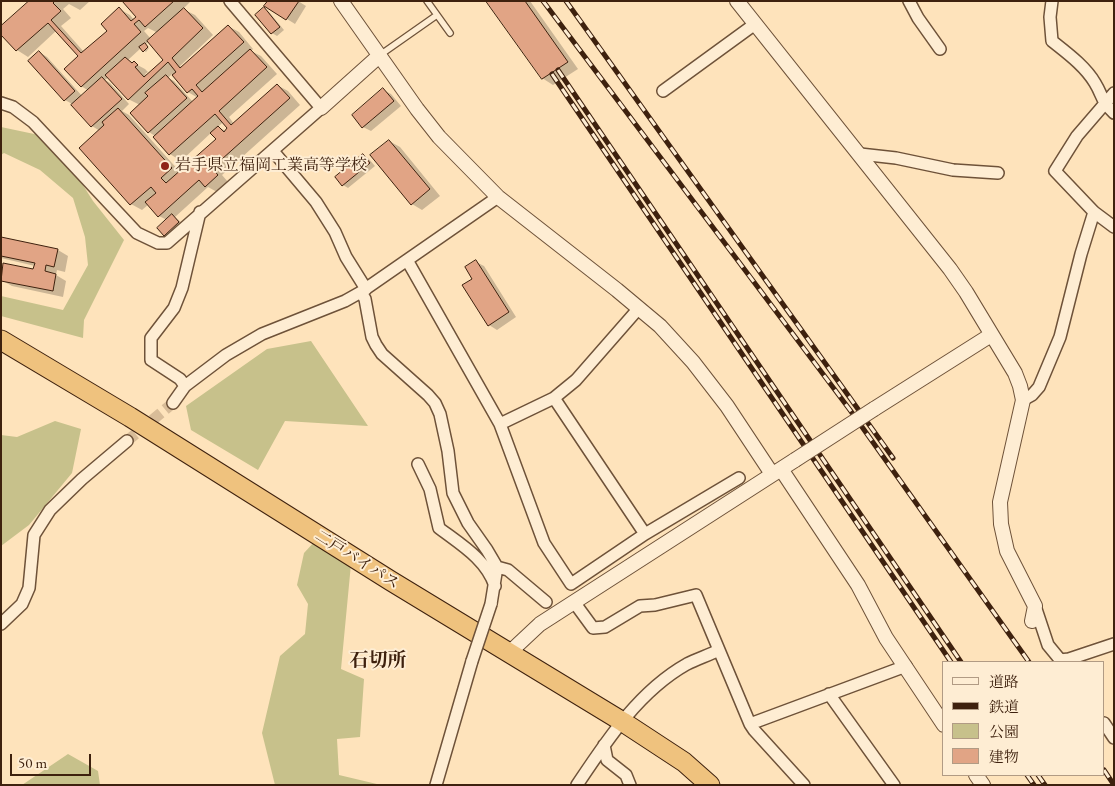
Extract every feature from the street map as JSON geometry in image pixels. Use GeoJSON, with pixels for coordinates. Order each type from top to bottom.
{"type":"FeatureCollection","features":[{"type":"Feature","properties":{"kind":"highway","name":"二戸バイパス"},"geometry":{"type":"LineString","coordinates":[[1,340],[130,417],[390,581],[623,722],[684,762],[710,785]]}},
{"type":"Feature","properties":{"kind":"street"},"geometry":{"type":"LineString","coordinates":[[230,1],[321,108]]}},
{"type":"Feature","properties":{"kind":"street"},"geometry":{"type":"LineString","coordinates":[[340,1],[378,56],[439,137],[498,198],[639,308],[660,326],[693,362],[777,472],[858,586],[886,638],[942,721]]}},
{"type":"Feature","properties":{"kind":"street"},"geometry":{"type":"LineString","coordinates":[[737,1],[950,269],[1015,373],[1023,400],[1000,502],[1001,524],[1007,551],[1048,644],[1061,661],[1114,644]]}},
{"type":"Feature","properties":{"kind":"street"},"geometry":{"type":"LineString","coordinates":[[909,1],[918,18],[940,48]]}},
{"type":"Feature","properties":{"kind":"street"},"geometry":{"type":"LineString","coordinates":[[1052,1],[1050,17],[1052,41],[1078,62],[1095,83],[1104,104],[1114,113]]}},
{"type":"Feature","properties":{"kind":"street"},"geometry":{"type":"LineString","coordinates":[[663,91],[755,24]]}},
{"type":"Feature","properties":{"kind":"street"},"geometry":{"type":"LineString","coordinates":[[1,103],[13,106],[33,122],[137,233],[158,244],[167,243],[378,56]]}},
{"type":"Feature","properties":{"kind":"street"},"geometry":{"type":"LineString","coordinates":[[1114,93],[1077,136],[1055,171],[1094,212],[1114,227]]}},
{"type":"Feature","properties":{"kind":"street"},"geometry":{"type":"LineString","coordinates":[[273,151],[316,202],[335,232],[364,290],[372,337],[376,345],[382,354],[421,388],[435,403],[440,414],[448,451],[453,493],[468,523],[497,567],[491,604],[472,661],[436,785]]}},
{"type":"Feature","properties":{"kind":"street"},"geometry":{"type":"LineString","coordinates":[[860,154],[896,158],[952,170],[998,173]]}},
{"type":"Feature","properties":{"kind":"street"},"geometry":{"type":"LineString","coordinates":[[173,403],[186,386],[226,355],[262,334],[345,301],[498,198]]}},
{"type":"Feature","properties":{"kind":"street"},"geometry":{"type":"LineString","coordinates":[[186,386],[180,379],[151,360],[150,338],[174,308],[182,288],[200,212]]}},
{"type":"Feature","properties":{"kind":"street"},"geometry":{"type":"LineString","coordinates":[[1023,400],[1032,395],[1039,387],[1060,337],[1081,254],[1094,212]]}},
{"type":"Feature","properties":{"kind":"street"},"geometry":{"type":"LineString","coordinates":[[408,260],[500,424],[544,543],[571,584],[645,534],[739,478]]}},
{"type":"Feature","properties":{"kind":"street"},"geometry":{"type":"LineString","coordinates":[[500,424],[554,398],[576,380],[639,308]]}},
{"type":"Feature","properties":{"kind":"street"},"geometry":{"type":"LineString","coordinates":[[509,653],[540,624],[991,335]]}},
{"type":"Feature","properties":{"kind":"street"},"geometry":{"type":"LineString","coordinates":[[554,398],[645,534]]}},
{"type":"Feature","properties":{"kind":"street"},"geometry":{"type":"LineString","coordinates":[[1,624],[22,604],[28,588],[34,535],[50,510],[127,441]]}},
{"type":"Feature","properties":{"kind":"street"},"geometry":{"type":"LineString","coordinates":[[418,464],[430,489],[439,528],[464,546],[478,560],[492,578],[495,586]]}},
{"type":"Feature","properties":{"kind":"street"},"geometry":{"type":"LineString","coordinates":[[497,567],[508,570],[546,602]]}},
{"type":"Feature","properties":{"kind":"street"},"geometry":{"type":"LineString","coordinates":[[574,602],[592,628],[606,627],[640,606],[655,605],[696,594],[750,724],[804,785]]}},
{"type":"Feature","properties":{"kind":"street"},"geometry":{"type":"LineString","coordinates":[[577,785],[604,745],[656,686],[687,664],[719,650]]}},
{"type":"Feature","properties":{"kind":"street"},"geometry":{"type":"LineString","coordinates":[[750,724],[906,666]]}},
{"type":"Feature","properties":{"kind":"street"},"geometry":{"type":"LineString","coordinates":[[829,694],[894,785]]}},
{"type":"Feature","properties":{"kind":"street"},"geometry":{"type":"LineString","coordinates":[[1105,724],[1114,738]]}},
{"type":"Feature","properties":{"kind":"street"},"geometry":{"type":"LineString","coordinates":[[604,745],[607,760],[626,775],[630,785]]}},
{"type":"Feature","properties":{"kind":"lane"},"geometry":{"type":"LineString","coordinates":[[427,1],[450,33]]}},
{"type":"Feature","properties":{"kind":"lane"},"geometry":{"type":"LineString","coordinates":[[378,56],[437,15]]}},
{"type":"Feature","properties":{"kind":"green space"},"geometry":{"type":"Polygon","coordinates":[[[1,127],[53,138],[93,201],[124,240],[84,320],[83,338],[1,316],[1,296],[63,310],[88,265],[85,237],[73,198],[40,170],[4,153],[1,155],[1,127]]]}},
{"type":"Feature","properties":{"kind":"green space"},"geometry":{"type":"Polygon","coordinates":[[[311,341],[368,426],[285,421],[258,470],[191,430],[186,406],[267,349],[311,341]]]}},
{"type":"Feature","properties":{"kind":"green space"},"geometry":{"type":"Polygon","coordinates":[[[55,421],[81,429],[72,473],[29,525],[1,546],[1,435],[17,437],[55,421]]]}},
{"type":"Feature","properties":{"kind":"green space"},"geometry":{"type":"Polygon","coordinates":[[[316,540],[351,564],[341,669],[364,679],[360,737],[337,739],[339,775],[381,785],[275,785],[262,733],[280,656],[305,634],[308,604],[297,585],[304,553],[316,540]]]}},
{"type":"Feature","properties":{"kind":"green space"},"geometry":{"type":"Polygon","coordinates":[[[68,754],[98,771],[100,785],[22,785],[68,754]]]}},
{"type":"Feature","properties":{"kind":"building"},"geometry":{"type":"Polygon","coordinates":[[[29,1],[55,1],[53,3],[61,11],[51,20],[81,53],[107,31],[101,24],[119,7],[131,21],[136,17],[122,1],[174,1],[145,27],[139,20],[134,24],[141,32],[81,87],[64,69],[78,56],[48,23],[16,51],[1,35],[1,26],[29,1]]]}},
{"type":"Feature","properties":{"kind":"building"},"geometry":{"type":"Polygon","coordinates":[[[268,1],[299,1],[286,20],[264,6],[268,1]]]}},
{"type":"Feature","properties":{"kind":"building"},"geometry":{"type":"Polygon","coordinates":[[[486,1],[525,1],[568,62],[542,79],[486,1]]]}},
{"type":"Feature","properties":{"kind":"building"},"geometry":{"type":"Polygon","coordinates":[[[264,7],[280,27],[271,34],[255,15],[264,7]]]}},
{"type":"Feature","properties":{"kind":"building"},"geometry":{"type":"Polygon","coordinates":[[[184,8],[203,28],[172,58],[180,68],[228,25],[244,42],[196,85],[202,92],[250,49],[267,67],[219,111],[231,125],[277,84],[290,98],[212,168],[218,175],[205,187],[199,180],[158,217],[145,202],[156,193],[151,187],[130,205],[79,148],[104,125],[102,122],[118,108],[172,168],[161,178],[166,183],[216,139],[210,133],[218,126],[224,132],[227,128],[215,114],[169,155],[153,137],[198,96],[192,89],[187,93],[172,75],[176,72],[168,62],[128,100],[105,75],[125,57],[138,65],[135,67],[144,77],[163,60],[147,41],[184,8]]]}},
{"type":"Feature","properties":{"kind":"building"},"geometry":{"type":"Polygon","coordinates":[[[145,43],[148,47],[143,52],[139,47],[145,43]]]}},
{"type":"Feature","properties":{"kind":"building"},"geometry":{"type":"Polygon","coordinates":[[[39,51],[75,91],[64,101],[28,61],[39,51]]]}},
{"type":"Feature","properties":{"kind":"building"},"geometry":{"type":"Polygon","coordinates":[[[166,75],[187,98],[148,133],[130,113],[148,96],[145,93],[166,75]]]}},
{"type":"Feature","properties":{"kind":"building"},"geometry":{"type":"Polygon","coordinates":[[[102,77],[122,99],[91,127],[71,105],[102,77]]]}},
{"type":"Feature","properties":{"kind":"building"},"geometry":{"type":"Polygon","coordinates":[[[383,88],[394,101],[362,128],[352,115],[383,88]]]}},
{"type":"Feature","properties":{"kind":"building"},"geometry":{"type":"Polygon","coordinates":[[[389,140],[430,189],[411,205],[370,155],[389,140]]]}},
{"type":"Feature","properties":{"kind":"building"},"geometry":{"type":"Polygon","coordinates":[[[363,154],[370,163],[342,186],[335,177],[363,154]]]}},
{"type":"Feature","properties":{"kind":"building"},"geometry":{"type":"Polygon","coordinates":[[[172,214],[179,222],[164,236],[157,228],[172,214]]]}},
{"type":"Feature","properties":{"kind":"building"},"geometry":{"type":"Polygon","coordinates":[[[1,237],[58,249],[54,267],[46,265],[45,271],[56,274],[53,291],[1,281],[3,263],[33,269],[35,263],[1,256],[1,237]]]}},
{"type":"Feature","properties":{"kind":"building"},"geometry":{"type":"Polygon","coordinates":[[[476,260],[509,312],[488,326],[462,285],[472,279],[465,267],[476,260]]]}},
{"type":"Feature","properties":{"kind":"tunnel"},"geometry":{"type":"LineString","coordinates":[[127,441],[173,403]]}},
{"type":"Feature","properties":{"kind":"railway"},"geometry":{"type":"LineString","coordinates":[[543,1],[850,410],[1028,661]]}},
{"type":"Feature","properties":{"kind":"railway"},"geometry":{"type":"LineString","coordinates":[[566,1],[893,458]]}},
{"type":"Feature","properties":{"kind":"railway"},"geometry":{"type":"LineString","coordinates":[[558,70],[960,661]]}},
{"type":"Feature","properties":{"kind":"railway"},"geometry":{"type":"LineString","coordinates":[[552,74],[950,661]]}},
{"type":"Feature","properties":{"kind":"railway"},"geometry":{"type":"LineString","coordinates":[[1105,772],[1114,785]]}},
{"type":"Feature","properties":{"kind":"railway"},"geometry":{"type":"LineString","coordinates":[[1028,776],[1034,785]]}},
{"type":"Feature","properties":{"kind":"railway"},"geometry":{"type":"LineString","coordinates":[[1039,776],[1045,785]]}},
{"type":"Feature","properties":{"kind":"place","name":"岩手県立福岡工業高等学校"},"geometry":{"type":"Point","coordinates":[165,166]}},
{"type":"Feature","properties":{"kind":"district","name":"石切所"},"geometry":{"type":"Point","coordinates":[378,661]}}]}
